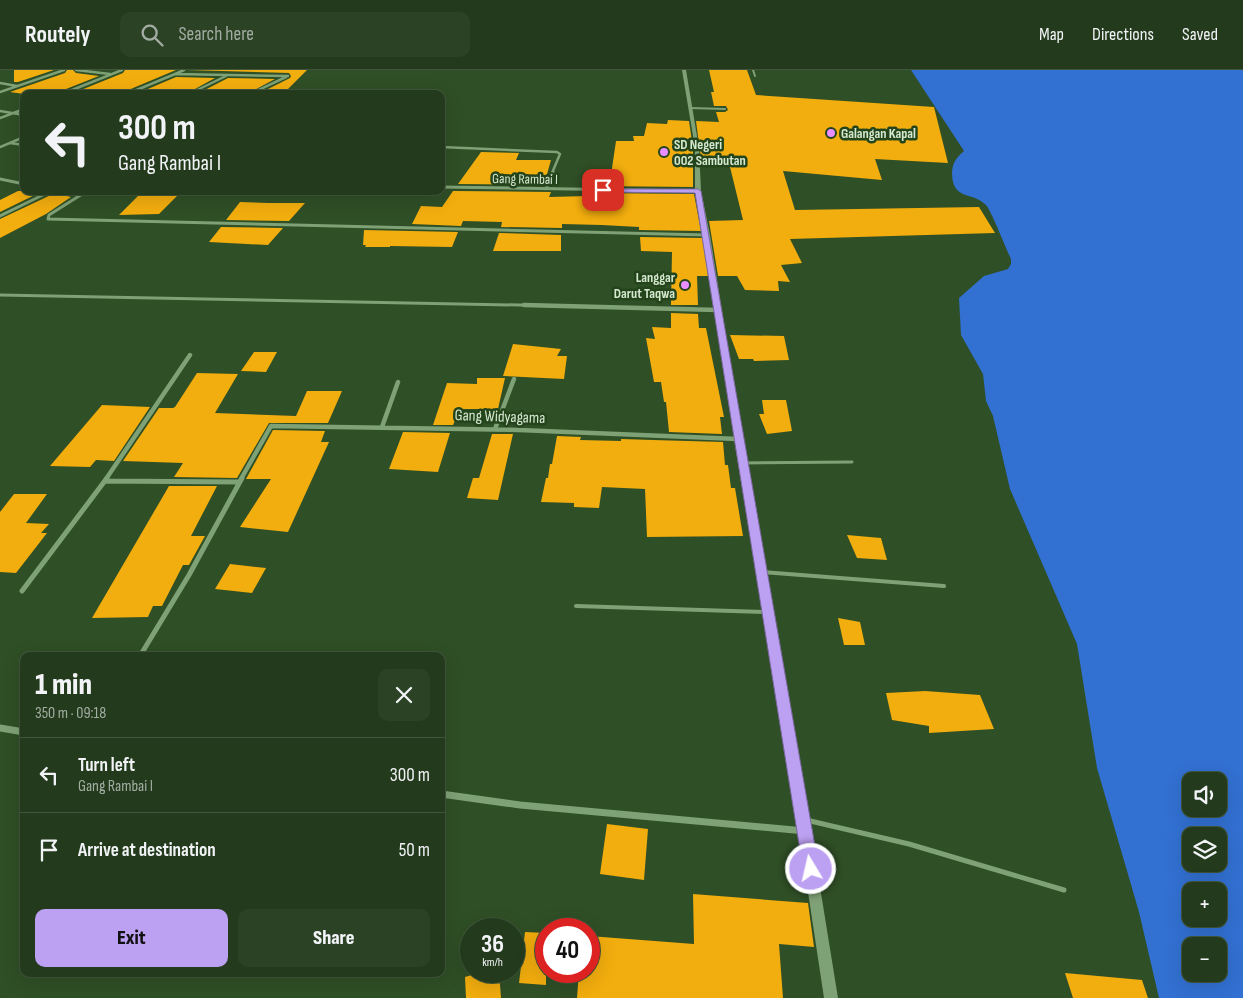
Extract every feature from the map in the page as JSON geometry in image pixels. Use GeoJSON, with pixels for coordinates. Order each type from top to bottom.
{"type":"FeatureCollection","features":[{"type":"Feature","properties":{"kind":"street"},"geometry":{"type":"LineString","coordinates":[[0,92],[64,70]]}},
{"type":"Feature","properties":{"kind":"street"},"geometry":{"type":"LineString","coordinates":[[76,70],[110,74]]}},
{"type":"Feature","properties":{"kind":"street"},"geometry":{"type":"LineString","coordinates":[[71,90],[122,70]]}},
{"type":"Feature","properties":{"kind":"street"},"geometry":{"type":"LineString","coordinates":[[137,90],[184,70]]}},
{"type":"Feature","properties":{"kind":"street"},"geometry":{"type":"LineString","coordinates":[[684,70],[697,148],[698,191],[707,235],[738,439],[805,831],[831,998]]}},
{"type":"Feature","properties":{"kind":"street"},"geometry":{"type":"LineString","coordinates":[[175,74],[288,76],[258,90]]}},
{"type":"Feature","properties":{"kind":"street"},"geometry":{"type":"LineString","coordinates":[[196,90],[228,75]]}},
{"type":"Feature","properties":{"kind":"street"},"geometry":{"type":"LineString","coordinates":[[0,83],[18,86]]}},
{"type":"Feature","properties":{"kind":"street"},"geometry":{"type":"LineString","coordinates":[[0,118],[20,110]]}},
{"type":"Feature","properties":{"kind":"street"},"geometry":{"type":"LineString","coordinates":[[0,111],[20,114]]}},
{"type":"Feature","properties":{"kind":"street"},"geometry":{"type":"LineString","coordinates":[[0,147],[20,139]]}},
{"type":"Feature","properties":{"kind":"street"},"geometry":{"type":"LineString","coordinates":[[10,143],[20,144]]}},
{"type":"Feature","properties":{"kind":"street"},"geometry":{"type":"LineString","coordinates":[[445,148],[555,151],[560,154],[546,190]]}},
{"type":"Feature","properties":{"kind":"street"},"geometry":{"type":"LineString","coordinates":[[0,179],[20,183]]}},
{"type":"Feature","properties":{"kind":"street","name":"Gang Rambai I"},"geometry":{"type":"LineString","coordinates":[[445,187],[698,191]]}},
{"type":"Feature","properties":{"kind":"street"},"geometry":{"type":"LineString","coordinates":[[0,216],[43,195]]}},
{"type":"Feature","properties":{"kind":"street"},"geometry":{"type":"LineString","coordinates":[[78,195],[49,215],[48,219],[707,235]]}},
{"type":"Feature","properties":{"kind":"street"},"geometry":{"type":"LineString","coordinates":[[0,295],[250,301],[468,303],[718,310]]}},
{"type":"Feature","properties":{"kind":"street"},"geometry":{"type":"LineString","coordinates":[[22,591],[105,481],[190,355]]}},
{"type":"Feature","properties":{"kind":"street"},"geometry":{"type":"LineString","coordinates":[[495,429],[514,380]]}},
{"type":"Feature","properties":{"kind":"street"},"geometry":{"type":"LineString","coordinates":[[382,427],[398,382]]}},
{"type":"Feature","properties":{"kind":"street","name":"Gang Widyagama"},"geometry":{"type":"LineString","coordinates":[[240,482],[271,426],[495,429],[738,439]]}},
{"type":"Feature","properties":{"kind":"street"},"geometry":{"type":"LineString","coordinates":[[105,481],[240,482],[182,589],[143,652]]}},
{"type":"Feature","properties":{"kind":"street"},"geometry":{"type":"LineString","coordinates":[[0,728],[20,731]]}},
{"type":"Feature","properties":{"kind":"street"},"geometry":{"type":"LineString","coordinates":[[445,795],[520,805],[805,831]]}},
{"type":"Feature","properties":{"kind":"lane"},"geometry":{"type":"LineString","coordinates":[[753,70],[755,76]]}},
{"type":"Feature","properties":{"kind":"lane"},"geometry":{"type":"LineString","coordinates":[[690,108],[724,109]]}},
{"type":"Feature","properties":{"kind":"lane"},"geometry":{"type":"LineString","coordinates":[[742,463],[852,462]]}},
{"type":"Feature","properties":{"kind":"lane"},"geometry":{"type":"LineString","coordinates":[[761,572],[944,586]]}},
{"type":"Feature","properties":{"kind":"lane"},"geometry":{"type":"LineString","coordinates":[[576,606],[768,612]]}},
{"type":"Feature","properties":{"kind":"lane"},"geometry":{"type":"LineString","coordinates":[[803,819],[909,844],[1064,890]]}},
{"type":"Feature","properties":{"kind":"water"},"geometry":{"type":"Polygon","coordinates":[[[911,70],[1243,70],[1243,998],[1159,998],[1139,912],[1097,768],[1077,644],[1010,489],[993,416],[986,401],[983,374],[961,335],[959,298],[984,276],[1008,269],[1011,264],[1011,259],[986,205],[960,192],[953,183],[954,164],[964,151],[911,70]]]}},
{"type":"Feature","properties":{"kind":"building"},"geometry":{"type":"Polygon","coordinates":[[[14,70],[54,70],[14,82],[14,70]]]}},
{"type":"Feature","properties":{"kind":"building"},"geometry":{"type":"Polygon","coordinates":[[[67,70],[73,70],[76,73],[99,76],[64,90],[20,90],[20,93],[10,92],[65,73],[67,70]]]}},
{"type":"Feature","properties":{"kind":"building"},"geometry":{"type":"Polygon","coordinates":[[[125,70],[176,70],[128,90],[81,90],[123,73],[125,70]]]}},
{"type":"Feature","properties":{"kind":"building"},"geometry":{"type":"Polygon","coordinates":[[[187,70],[307,70],[287,90],[266,90],[290,78],[289,73],[187,70]]]}},
{"type":"Feature","properties":{"kind":"building"},"geometry":{"type":"Polygon","coordinates":[[[709,70],[747,70],[756,95],[934,107],[948,163],[875,159],[882,180],[783,171],[795,210],[979,207],[995,233],[790,239],[802,263],[781,265],[790,282],[778,281],[779,291],[745,290],[737,276],[718,276],[709,221],[743,220],[730,167],[702,167],[696,121],[719,122],[716,112],[728,110],[726,106],[714,106],[711,92],[714,92],[709,70]]]}},
{"type":"Feature","properties":{"kind":"building"},"geometry":{"type":"Polygon","coordinates":[[[176,77],[215,78],[193,90],[145,90],[176,77]]]}},
{"type":"Feature","properties":{"kind":"building"},"geometry":{"type":"Polygon","coordinates":[[[228,78],[275,79],[254,90],[205,90],[228,78]]]}},
{"type":"Feature","properties":{"kind":"building"},"geometry":{"type":"Polygon","coordinates":[[[668,120],[689,121],[693,148],[693,187],[591,186],[595,174],[611,175],[616,141],[634,141],[633,136],[644,136],[647,123],[667,124],[668,120]]]}},
{"type":"Feature","properties":{"kind":"building"},"geometry":{"type":"Polygon","coordinates":[[[481,152],[519,153],[516,160],[551,160],[544,185],[458,184],[481,152]]]}},
{"type":"Feature","properties":{"kind":"building"},"geometry":{"type":"Polygon","coordinates":[[[18,191],[20,191],[20,195],[35,195],[0,212],[0,200],[18,191]]]}},
{"type":"Feature","properties":{"kind":"building"},"geometry":{"type":"Polygon","coordinates":[[[453,191],[551,192],[549,197],[588,196],[589,193],[694,194],[701,231],[639,230],[639,227],[562,224],[562,228],[501,227],[502,222],[463,221],[461,226],[412,224],[421,206],[442,207],[453,191]]]}},
{"type":"Feature","properties":{"kind":"building"},"geometry":{"type":"Polygon","coordinates":[[[51,195],[71,197],[46,214],[0,238],[0,219],[51,195]]]}},
{"type":"Feature","properties":{"kind":"building"},"geometry":{"type":"Polygon","coordinates":[[[139,195],[178,195],[159,214],[119,215],[139,195]]]}},
{"type":"Feature","properties":{"kind":"building"},"geometry":{"type":"Polygon","coordinates":[[[240,202],[305,203],[289,221],[226,220],[240,202]]]}},
{"type":"Feature","properties":{"kind":"building"},"geometry":{"type":"Polygon","coordinates":[[[221,227],[283,228],[268,245],[209,242],[221,227]]]}},
{"type":"Feature","properties":{"kind":"building"},"geometry":{"type":"Polygon","coordinates":[[[364,230],[458,232],[452,247],[365,247],[366,245],[363,245],[364,230]]]}},
{"type":"Feature","properties":{"kind":"building"},"geometry":{"type":"Polygon","coordinates":[[[499,233],[561,235],[561,251],[493,251],[499,233]]]}},
{"type":"Feature","properties":{"kind":"building"},"geometry":{"type":"Polygon","coordinates":[[[640,237],[703,238],[708,276],[697,276],[698,305],[671,305],[672,252],[641,251],[640,237]]]}},
{"type":"Feature","properties":{"kind":"building"},"geometry":{"type":"Polygon","coordinates":[[[671,313],[698,314],[699,328],[706,328],[724,417],[720,417],[722,434],[669,432],[666,402],[664,402],[661,382],[654,382],[646,338],[655,339],[652,327],[671,328],[671,313]]]}},
{"type":"Feature","properties":{"kind":"building"},"geometry":{"type":"Polygon","coordinates":[[[730,335],[784,336],[789,360],[754,361],[753,359],[739,359],[730,335]]]}},
{"type":"Feature","properties":{"kind":"building"},"geometry":{"type":"Polygon","coordinates":[[[513,344],[561,349],[557,356],[567,356],[564,379],[503,376],[513,344]]]}},
{"type":"Feature","properties":{"kind":"building"},"geometry":{"type":"Polygon","coordinates":[[[254,352],[277,352],[266,372],[241,371],[254,352]]]}},
{"type":"Feature","properties":{"kind":"building"},"geometry":{"type":"Polygon","coordinates":[[[197,373],[238,374],[215,413],[296,416],[307,391],[342,391],[328,423],[269,423],[237,478],[174,477],[183,463],[123,461],[159,408],[175,407],[197,373]]]}},
{"type":"Feature","properties":{"kind":"building"},"geometry":{"type":"Polygon","coordinates":[[[477,378],[505,378],[498,409],[460,409],[453,425],[433,425],[447,383],[477,384],[477,378]]]}},
{"type":"Feature","properties":{"kind":"building"},"geometry":{"type":"Polygon","coordinates":[[[762,400],[786,400],[792,431],[767,434],[759,414],[764,414],[762,400]]]}},
{"type":"Feature","properties":{"kind":"building"},"geometry":{"type":"Polygon","coordinates":[[[102,405],[150,407],[114,461],[96,460],[90,467],[50,466],[102,405]]]}},
{"type":"Feature","properties":{"kind":"building"},"geometry":{"type":"Polygon","coordinates":[[[273,430],[325,431],[321,442],[329,442],[288,532],[240,527],[271,479],[246,479],[273,430]]]}},
{"type":"Feature","properties":{"kind":"building"},"geometry":{"type":"Polygon","coordinates":[[[403,432],[450,433],[438,472],[389,469],[403,432]]]}},
{"type":"Feature","properties":{"kind":"building"},"geometry":{"type":"Polygon","coordinates":[[[492,434],[513,434],[498,500],[467,498],[473,478],[479,478],[492,434]]]}},
{"type":"Feature","properties":{"kind":"building"},"geometry":{"type":"Polygon","coordinates":[[[557,436],[581,437],[580,440],[621,441],[621,439],[723,442],[725,465],[728,465],[731,488],[735,488],[743,536],[647,537],[645,489],[602,487],[599,508],[574,507],[574,503],[541,502],[550,464],[552,464],[557,436]]]}},
{"type":"Feature","properties":{"kind":"building"},"geometry":{"type":"Polygon","coordinates":[[[169,486],[217,486],[191,536],[205,536],[189,565],[183,565],[162,606],[153,606],[148,617],[92,618],[169,486]]]}},
{"type":"Feature","properties":{"kind":"building"},"geometry":{"type":"Polygon","coordinates":[[[14,494],[47,494],[26,523],[49,524],[41,533],[47,533],[16,573],[0,572],[0,512],[14,494]]]}},
{"type":"Feature","properties":{"kind":"building"},"geometry":{"type":"Polygon","coordinates":[[[847,535],[881,538],[887,560],[857,558],[847,535]]]}},
{"type":"Feature","properties":{"kind":"building"},"geometry":{"type":"Polygon","coordinates":[[[230,564],[266,568],[252,593],[215,589],[230,564]]]}},
{"type":"Feature","properties":{"kind":"building"},"geometry":{"type":"Polygon","coordinates":[[[838,618],[860,622],[865,645],[844,645],[838,618]]]}},
{"type":"Feature","properties":{"kind":"building"},"geometry":{"type":"Polygon","coordinates":[[[925,691],[980,695],[994,729],[929,733],[929,726],[892,720],[886,693],[925,691]]]}},
{"type":"Feature","properties":{"kind":"building"},"geometry":{"type":"Polygon","coordinates":[[[607,824],[648,829],[644,880],[600,874],[607,824]]]}},
{"type":"Feature","properties":{"kind":"building"},"geometry":{"type":"Polygon","coordinates":[[[693,894],[808,903],[814,947],[779,944],[783,998],[577,998],[578,983],[600,983],[600,937],[694,944],[693,894]]]}},
{"type":"Feature","properties":{"kind":"building"},"geometry":{"type":"Polygon","coordinates":[[[525,932],[535,932],[535,983],[546,983],[546,985],[519,983],[525,983],[525,932]]]}},
{"type":"Feature","properties":{"kind":"building"},"geometry":{"type":"Polygon","coordinates":[[[1065,973],[1142,980],[1148,998],[1073,998],[1065,973]]]}},
{"type":"Feature","properties":{"kind":"building"},"geometry":{"type":"Polygon","coordinates":[[[465,983],[500,983],[501,998],[466,998],[465,983]]]}},
{"type":"Feature","properties":{"kind":"place","name":"Galangan Kapal"},"geometry":{"type":"Point","coordinates":[831,133]}},
{"type":"Feature","properties":{"kind":"place","name":"SD Negeri 002 Sambutan"},"geometry":{"type":"Point","coordinates":[664,152]}},
{"type":"Feature","properties":{"kind":"place","name":"Langgar Darut Taqwa"},"geometry":{"type":"Point","coordinates":[685,285]}},
{"type":"Feature","properties":{"kind":"route"},"geometry":{"type":"LineString","coordinates":[[603,190],[698,191],[707,235],[738,439],[811,869]]}}]}
